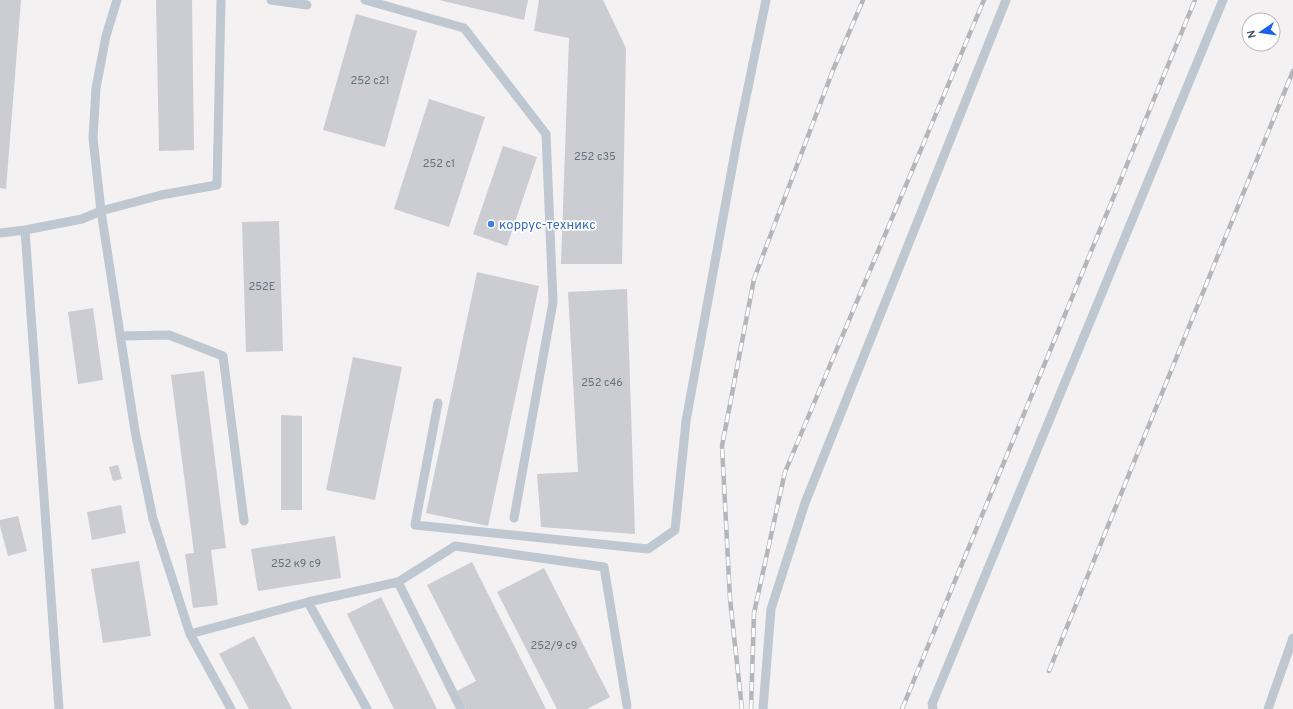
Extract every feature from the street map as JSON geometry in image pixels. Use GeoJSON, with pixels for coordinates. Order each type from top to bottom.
{"type":"FeatureCollection","features":[{"type":"Feature","properties":{"kind":"lane"},"geometry":{"type":"LineString","coordinates":[[117,0],[106,36],[96,88],[93,138],[101,211],[135,431],[153,519],[190,634],[231,709]]}},
{"type":"Feature","properties":{"kind":"lane"},"geometry":{"type":"LineString","coordinates":[[0,233],[26,230],[82,219],[101,211],[161,195],[218,185],[221,0]]}},
{"type":"Feature","properties":{"kind":"lane"},"geometry":{"type":"LineString","coordinates":[[271,0],[307,6]]}},
{"type":"Feature","properties":{"kind":"lane"},"geometry":{"type":"LineString","coordinates":[[365,0],[464,28],[546,134],[553,302],[514,518]]}},
{"type":"Feature","properties":{"kind":"lane"},"geometry":{"type":"LineString","coordinates":[[438,403],[415,525],[648,549],[675,530],[686,421],[737,141],[766,0]]}},
{"type":"Feature","properties":{"kind":"lane"},"geometry":{"type":"LineString","coordinates":[[764,709],[771,608],[805,503],[1006,0]]}},
{"type":"Feature","properties":{"kind":"lane"},"geometry":{"type":"LineString","coordinates":[[932,709],[932,704],[1223,0]]}},
{"type":"Feature","properties":{"kind":"lane"},"geometry":{"type":"LineString","coordinates":[[26,230],[59,709]]}},
{"type":"Feature","properties":{"kind":"lane"},"geometry":{"type":"LineString","coordinates":[[120,336],[169,334],[223,356],[244,522]]}},
{"type":"Feature","properties":{"kind":"lane"},"geometry":{"type":"LineString","coordinates":[[190,634],[308,602],[398,582],[455,546],[604,567],[627,706]]}},
{"type":"Feature","properties":{"kind":"lane"},"geometry":{"type":"LineString","coordinates":[[398,582],[461,709]]}},
{"type":"Feature","properties":{"kind":"lane"},"geometry":{"type":"LineString","coordinates":[[308,602],[367,709]]}},
{"type":"Feature","properties":{"kind":"lane"},"geometry":{"type":"LineString","coordinates":[[1268,709],[1293,638]]}},
{"type":"Feature","properties":{"kind":"building"},"geometry":{"type":"Polygon","coordinates":[[[0,0],[21,0],[6,189],[0,188],[0,0]]]}},
{"type":"Feature","properties":{"kind":"building"},"geometry":{"type":"Polygon","coordinates":[[[156,0],[192,0],[194,150],[159,151],[156,0]]]}},
{"type":"Feature","properties":{"kind":"building"},"geometry":{"type":"Polygon","coordinates":[[[439,0],[528,0],[524,20],[439,0]]]}},
{"type":"Feature","properties":{"kind":"building"},"geometry":{"type":"Polygon","coordinates":[[[539,0],[603,0],[626,48],[622,264],[561,264],[569,38],[534,31],[539,0]]]}},
{"type":"Feature","properties":{"kind":"building"},"geometry":{"type":"Polygon","coordinates":[[[356,14],[417,31],[385,147],[323,130],[356,14]]]}},
{"type":"Feature","properties":{"kind":"building"},"geometry":{"type":"Polygon","coordinates":[[[429,99],[485,117],[449,227],[394,209],[429,99]]]}},
{"type":"Feature","properties":{"kind":"building"},"geometry":{"type":"Polygon","coordinates":[[[503,146],[537,157],[507,246],[473,234],[503,146]]]}},
{"type":"Feature","properties":{"kind":"building"},"geometry":{"type":"Polygon","coordinates":[[[279,221],[283,351],[246,352],[242,222],[279,221]]]}},
{"type":"Feature","properties":{"kind":"building"},"geometry":{"type":"Polygon","coordinates":[[[477,272],[539,286],[488,526],[426,513],[477,272]]]}},
{"type":"Feature","properties":{"kind":"building"},"geometry":{"type":"Polygon","coordinates":[[[627,289],[635,534],[541,527],[537,474],[578,472],[568,292],[627,289]]]}},
{"type":"Feature","properties":{"kind":"building"},"geometry":{"type":"Polygon","coordinates":[[[93,308],[103,380],[78,384],[68,312],[93,308]]]}},
{"type":"Feature","properties":{"kind":"building"},"geometry":{"type":"Polygon","coordinates":[[[353,357],[402,367],[375,500],[326,490],[353,357]]]}},
{"type":"Feature","properties":{"kind":"building"},"geometry":{"type":"Polygon","coordinates":[[[204,371],[226,548],[211,550],[218,605],[193,608],[185,554],[194,553],[171,375],[204,371]]]}},
{"type":"Feature","properties":{"kind":"building"},"geometry":{"type":"Polygon","coordinates":[[[281,415],[302,416],[302,510],[281,510],[281,415]]]}},
{"type":"Feature","properties":{"kind":"building"},"geometry":{"type":"Polygon","coordinates":[[[118,465],[122,479],[113,481],[109,467],[118,465]]]}},
{"type":"Feature","properties":{"kind":"building"},"geometry":{"type":"Polygon","coordinates":[[[121,505],[126,533],[92,540],[87,512],[121,505]]]}},
{"type":"Feature","properties":{"kind":"building"},"geometry":{"type":"Polygon","coordinates":[[[18,516],[27,551],[8,556],[0,526],[0,520],[18,516]]]}},
{"type":"Feature","properties":{"kind":"building"},"geometry":{"type":"Polygon","coordinates":[[[335,536],[341,578],[258,591],[251,549],[335,536]]]}},
{"type":"Feature","properties":{"kind":"building"},"geometry":{"type":"Polygon","coordinates":[[[139,561],[151,636],[103,643],[91,569],[139,561]]]}},
{"type":"Feature","properties":{"kind":"building"},"geometry":{"type":"Polygon","coordinates":[[[472,562],[546,709],[466,709],[457,691],[476,681],[427,585],[472,562]]]}},
{"type":"Feature","properties":{"kind":"building"},"geometry":{"type":"Polygon","coordinates":[[[544,568],[610,697],[587,709],[557,709],[497,592],[544,568]]]}},
{"type":"Feature","properties":{"kind":"building"},"geometry":{"type":"Polygon","coordinates":[[[381,597],[437,709],[394,709],[347,614],[381,597]]]}},
{"type":"Feature","properties":{"kind":"building"},"geometry":{"type":"Polygon","coordinates":[[[254,636],[292,709],[249,709],[219,654],[254,636]]]}},
{"type":"Feature","properties":{"kind":"railway"},"geometry":{"type":"LineString","coordinates":[[742,709],[730,599],[722,446],[754,279],[833,70],[863,0]]}},
{"type":"Feature","properties":{"kind":"railway"},"geometry":{"type":"LineString","coordinates":[[751,709],[754,613],[785,472],[984,0]]}},
{"type":"Feature","properties":{"kind":"railway"},"geometry":{"type":"LineString","coordinates":[[902,709],[1195,0]]}},
{"type":"Feature","properties":{"kind":"railway"},"geometry":{"type":"LineString","coordinates":[[1049,671],[1293,71]]}},
{"type":"Feature","properties":{"kind":"place","name":"коррус-техникс"},"geometry":{"type":"Point","coordinates":[491,224]}}]}
